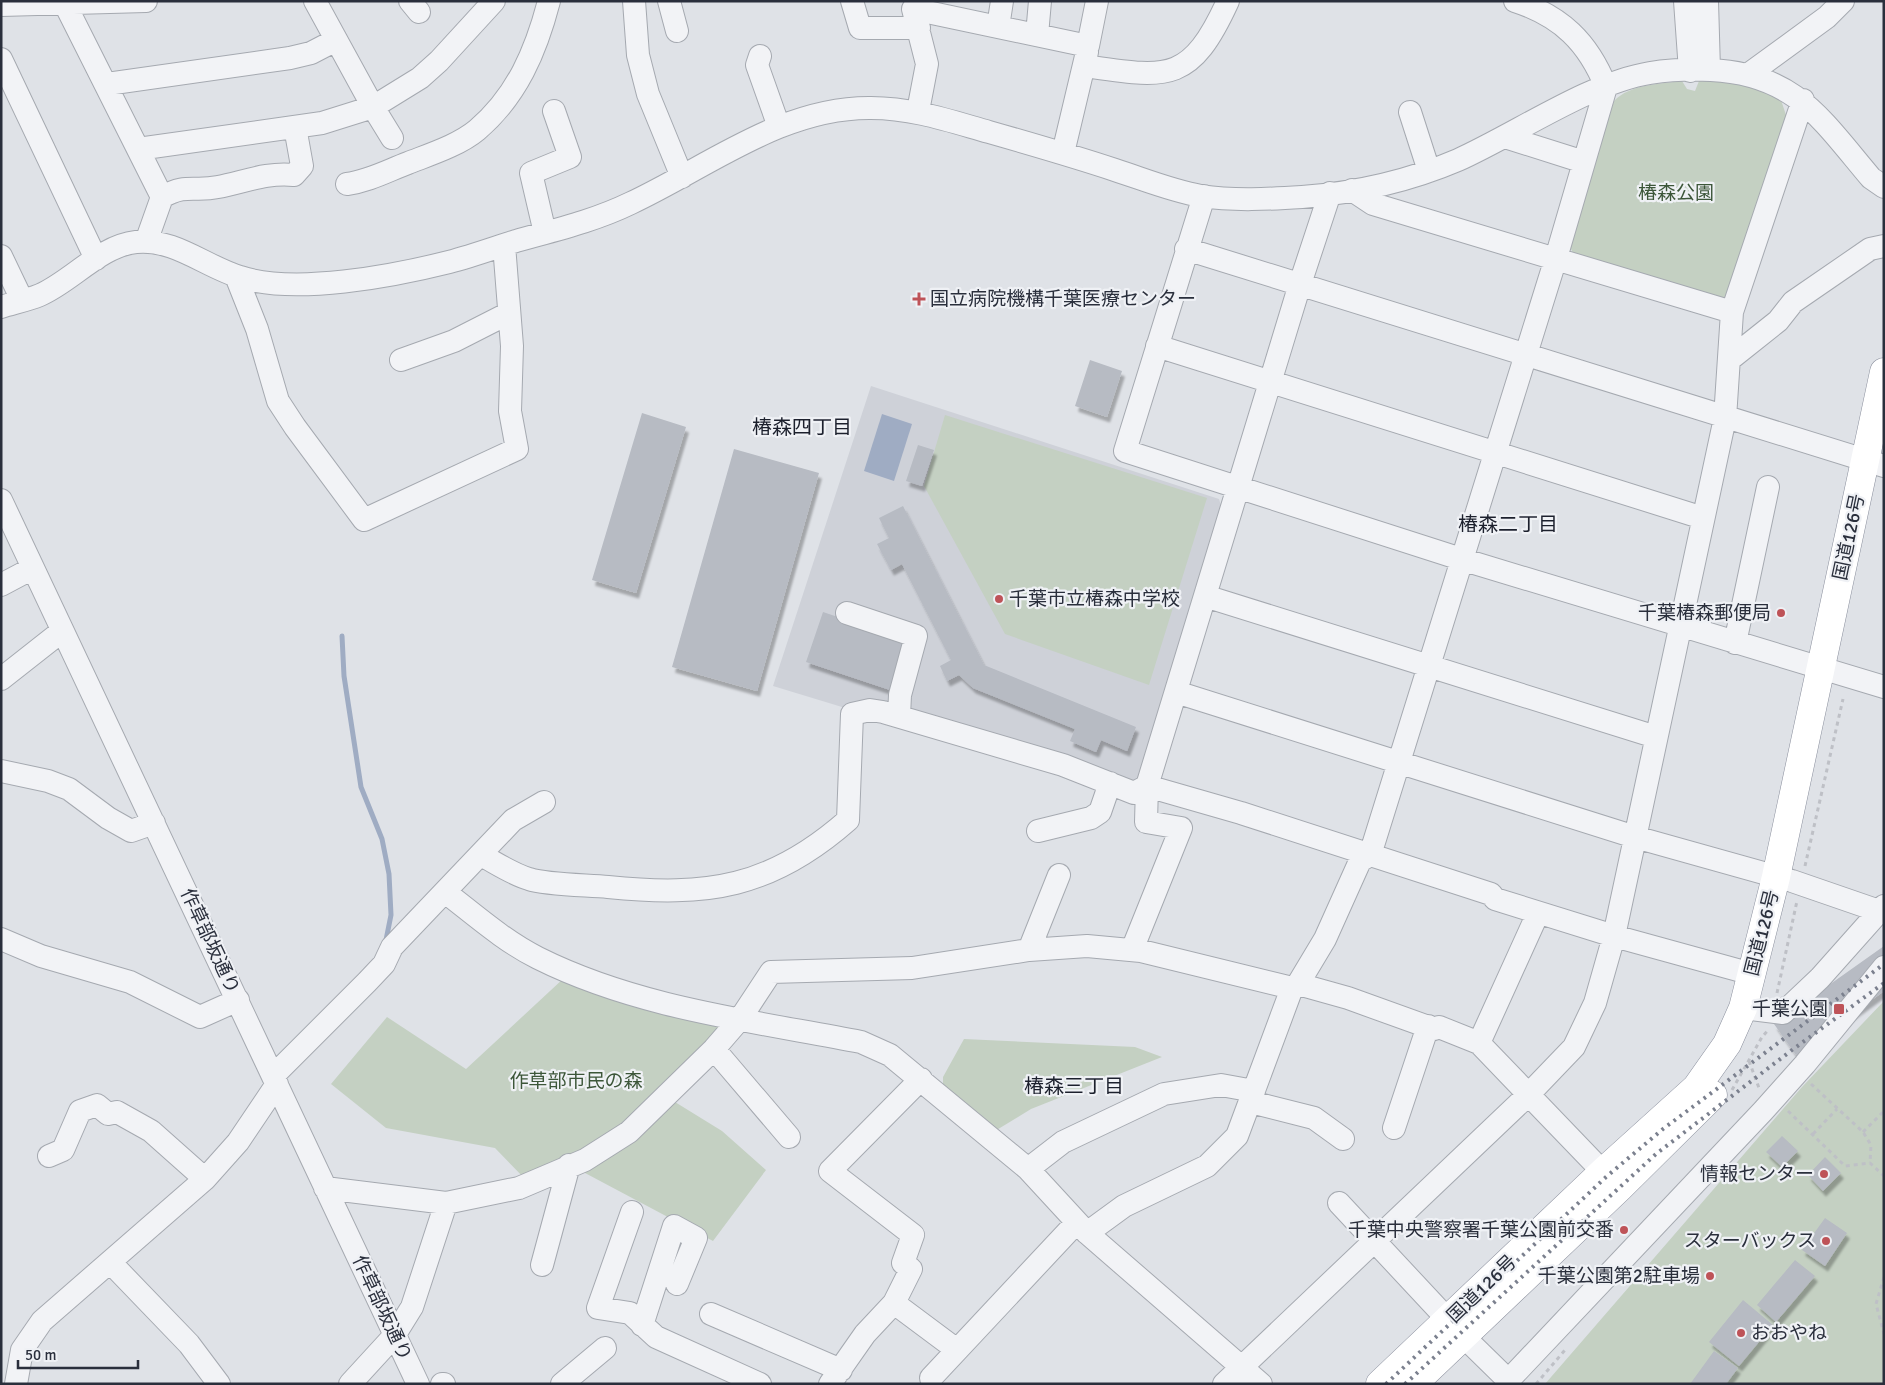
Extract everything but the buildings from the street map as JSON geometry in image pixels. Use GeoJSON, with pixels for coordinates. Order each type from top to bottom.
{"type":"FeatureCollection","features":[{"type":"Feature","properties":{"kind":"highway","name":"国道126号"},"geometry":{"type":"LineString","coordinates":[[1380,1384],[1456,1329],[1709,1099],[1731,1070],[1762,1011],[1790,881],[1829,670],[1878,458],[1884,372]]}},
{"type":"Feature","properties":{"kind":"highway","name":"国道126号"},"geometry":{"type":"LineString","coordinates":[[1762,1011],[1752,974],[1790,881]]}},
{"type":"Feature","properties":{"kind":"highway","name":"国道126号"},"geometry":{"type":"LineString","coordinates":[[1414,1384],[1456,1329],[1603,1172],[1696,1088],[1727,1044],[1762,1011]]}},
{"type":"Feature","properties":{"kind":"street"},"geometry":{"type":"LineString","coordinates":[[1,5],[146,1]]}},
{"type":"Feature","properties":{"kind":"street"},"geometry":{"type":"LineString","coordinates":[[315,1],[392,138]]}},
{"type":"Feature","properties":{"kind":"street"},"geometry":{"type":"LineString","coordinates":[[138,149],[295,127],[344,118],[373,107],[397,94],[427,72],[494,1]]}},
{"type":"Feature","properties":{"kind":"street"},"geometry":{"type":"LineString","coordinates":[[347,184],[368,181],[426,157],[476,131],[506,101],[520,81],[533,51],[549,1]]}},
{"type":"Feature","properties":{"kind":"street"},"geometry":{"type":"LineString","coordinates":[[634,1],[638,55],[648,94],[682,177]]}},
{"type":"Feature","properties":{"kind":"street"},"geometry":{"type":"LineString","coordinates":[[669,1],[677,31]]}},
{"type":"Feature","properties":{"kind":"street"},"geometry":{"type":"LineString","coordinates":[[852,1],[860,28],[919,28]]}},
{"type":"Feature","properties":{"kind":"street"},"geometry":{"type":"LineString","coordinates":[[998,27],[1002,1]]}},
{"type":"Feature","properties":{"kind":"street"},"geometry":{"type":"LineString","coordinates":[[1037,35],[1040,1]]}},
{"type":"Feature","properties":{"kind":"street"},"geometry":{"type":"LineString","coordinates":[[1063,153],[1097,1]]}},
{"type":"Feature","properties":{"kind":"street"},"geometry":{"type":"LineString","coordinates":[[918,111],[927,64],[913,9],[939,8],[998,27],[1037,35],[1086,56],[1154,74],[1185,64],[1198,54],[1212,35],[1228,1]]}},
{"type":"Feature","properties":{"kind":"street"},"geometry":{"type":"LineString","coordinates":[[1686,1],[1699,70]]}},
{"type":"Feature","properties":{"kind":"street"},"geometry":{"type":"LineString","coordinates":[[1699,70],[1707,1]]}},
{"type":"Feature","properties":{"kind":"street"},"geometry":{"type":"LineString","coordinates":[[1749,74],[1827,17],[1842,1]]}},
{"type":"Feature","properties":{"kind":"street"},"geometry":{"type":"LineString","coordinates":[[931,1378],[957,1350],[1082,1228],[1207,1166],[1237,1136],[1295,986],[1325,939],[1360,861],[1370,855],[1556,258],[1606,87],[1597,63],[1580,41],[1564,25],[1537,9],[1519,2]]}},
{"type":"Feature","properties":{"kind":"street"},"geometry":{"type":"LineString","coordinates":[[65,4],[107,84],[162,197]]}},
{"type":"Feature","properties":{"kind":"street"},"geometry":{"type":"LineString","coordinates":[[107,84],[290,58],[311,53],[336,40]]}},
{"type":"Feature","properties":{"kind":"street"},"geometry":{"type":"LineString","coordinates":[[760,56],[757,65],[779,127]]}},
{"type":"Feature","properties":{"kind":"street"},"geometry":{"type":"LineString","coordinates":[[1,59],[96,259]]}},
{"type":"Feature","properties":{"kind":"street"},"geometry":{"type":"LineString","coordinates":[[1,256],[12,303],[40,295],[96,259],[133,242],[146,242],[181,250],[236,276],[253,281],[285,284],[375,279],[452,261],[592,219],[630,204],[779,127],[815,115],[840,110],[868,108],[918,111],[1063,153],[1184,192],[1204,196],[1299,197],[1352,190],[1429,171],[1505,137],[1606,87],[1650,73],[1699,70],[1749,74],[1781,87],[1803,100],[1871,178],[1884,187]]}},
{"type":"Feature","properties":{"kind":"street"},"geometry":{"type":"LineString","coordinates":[[1224,1384],[1376,1242],[1529,1094],[1574,1047],[1595,1003],[1614,936],[1726,418],[1732,312],[1803,100]]}},
{"type":"Feature","properties":{"kind":"street"},"geometry":{"type":"LineString","coordinates":[[545,233],[531,172],[570,157],[554,111]]}},
{"type":"Feature","properties":{"kind":"street"},"geometry":{"type":"LineString","coordinates":[[1410,112],[1429,171]]}},
{"type":"Feature","properties":{"kind":"street"},"geometry":{"type":"LineString","coordinates":[[146,242],[162,197],[178,188],[216,187],[254,177],[281,173],[294,174],[302,166],[295,127]]}},
{"type":"Feature","properties":{"kind":"street"},"geometry":{"type":"LineString","coordinates":[[1505,137],[1584,162]]}},
{"type":"Feature","properties":{"kind":"street"},"geometry":{"type":"LineString","coordinates":[[1352,190],[1373,204],[1732,312]]}},
{"type":"Feature","properties":{"kind":"street"},"geometry":{"type":"LineString","coordinates":[[1132,950],[1181,828],[1146,822],[1147,786],[1270,380],[1330,193]]}},
{"type":"Feature","properties":{"kind":"street"},"geometry":{"type":"LineString","coordinates":[[1204,196],[1186,249],[1125,451],[1461,559],[1680,627],[1884,687]]}},
{"type":"Feature","properties":{"kind":"street"},"geometry":{"type":"LineString","coordinates":[[236,276],[257,328],[278,401],[364,520],[517,450],[510,411],[512,346],[504,245]]}},
{"type":"Feature","properties":{"kind":"street"},"geometry":{"type":"LineString","coordinates":[[1729,360],[1778,321],[1793,302],[1870,249],[1884,246]]}},
{"type":"Feature","properties":{"kind":"street"},"geometry":{"type":"LineString","coordinates":[[1186,249],[1726,418],[1878,458]]}},
{"type":"Feature","properties":{"kind":"street"},"geometry":{"type":"LineString","coordinates":[[401,360],[454,341],[508,313]]}},
{"type":"Feature","properties":{"kind":"street"},"geometry":{"type":"LineString","coordinates":[[1157,346],[1270,380],[1703,518]]}},
{"type":"Feature","properties":{"kind":"street"},"geometry":{"type":"LineString","coordinates":[[1735,643],[1768,487]]}},
{"type":"Feature","properties":{"kind":"street","name":"作草部坂通り"},"geometry":{"type":"LineString","coordinates":[[1,500],[418,1384]]}},
{"type":"Feature","properties":{"kind":"street"},"geometry":{"type":"LineString","coordinates":[[1,585],[32,568]]}},
{"type":"Feature","properties":{"kind":"street"},"geometry":{"type":"LineString","coordinates":[[1205,596],[1656,737]]}},
{"type":"Feature","properties":{"kind":"street"},"geometry":{"type":"LineString","coordinates":[[847,613],[916,636],[900,694],[899,716]]}},
{"type":"Feature","properties":{"kind":"street"},"geometry":{"type":"LineString","coordinates":[[1,679],[62,631]]}},
{"type":"Feature","properties":{"kind":"street"},"geometry":{"type":"LineString","coordinates":[[1176,692],[1635,837],[1881,908],[1820,978],[1783,1013],[1762,1011]]}},
{"type":"Feature","properties":{"kind":"street"},"geometry":{"type":"LineString","coordinates":[[481,855],[529,879],[656,892],[720,888],[781,868],[805,854],[848,820],[852,714],[870,710],[899,716],[1063,766],[1134,793],[1147,786],[1241,813],[1491,894],[1495,899],[1538,913],[1752,974]]}},
{"type":"Feature","properties":{"kind":"street"},"geometry":{"type":"LineString","coordinates":[[1,771],[48,781],[69,788],[108,818],[130,831],[154,823]]}},
{"type":"Feature","properties":{"kind":"street"},"geometry":{"type":"LineString","coordinates":[[1038,831],[1092,818],[1100,812],[1110,783]]}},
{"type":"Feature","properties":{"kind":"street"},"geometry":{"type":"LineString","coordinates":[[12,1377],[22,1350],[42,1320],[205,1178],[238,1142],[275,1080],[384,964],[392,947],[513,820],[544,802]]}},
{"type":"Feature","properties":{"kind":"street"},"geometry":{"type":"LineString","coordinates":[[1030,950],[1059,875]]}},
{"type":"Feature","properties":{"kind":"street"},"geometry":{"type":"LineString","coordinates":[[445,892],[494,930],[537,957],[562,969],[646,999],[861,1042],[890,1055],[1028,1169],[1082,1228],[1262,1384]]}},
{"type":"Feature","properties":{"kind":"street"},"geometry":{"type":"LineString","coordinates":[[1479,1043],[1538,913]]}},
{"type":"Feature","properties":{"kind":"street"},"geometry":{"type":"LineString","coordinates":[[1,939],[41,956],[130,982],[200,1017],[238,1000]]}},
{"type":"Feature","properties":{"kind":"street"},"geometry":{"type":"LineString","coordinates":[[326,1188],[446,1203],[519,1188],[585,1160],[629,1132],[714,1049],[740,1019],[771,972],[912,968],[1030,950],[1087,946],[1132,950],[1348,998],[1434,1029],[1439,1027],[1479,1043],[1603,1172]]}},
{"type":"Feature","properties":{"kind":"street"},"geometry":{"type":"LineString","coordinates":[[1339,1203],[1507,1382],[1763,1111],[1805,1064],[1884,967]]}},
{"type":"Feature","properties":{"kind":"street"},"geometry":{"type":"LineString","coordinates":[[1394,1128],[1428,1026]]}},
{"type":"Feature","properties":{"kind":"street"},"geometry":{"type":"LineString","coordinates":[[714,1049],[789,1137]]}},
{"type":"Feature","properties":{"kind":"street"},"geometry":{"type":"LineString","coordinates":[[711,1314],[835,1377],[865,1334],[894,1303],[911,1269],[903,1263],[913,1235],[830,1171],[921,1079]]}},
{"type":"Feature","properties":{"kind":"street"},"geometry":{"type":"LineString","coordinates":[[1028,1169],[1063,1142],[1164,1094],[1221,1085],[1314,1118],[1343,1140]]}},
{"type":"Feature","properties":{"kind":"street"},"geometry":{"type":"LineString","coordinates":[[49,1156],[63,1150],[80,1111],[97,1105],[108,1114],[117,1112],[151,1131],[205,1178]]}},
{"type":"Feature","properties":{"kind":"street"},"geometry":{"type":"LineString","coordinates":[[542,1265],[570,1165]]}},
{"type":"Feature","properties":{"kind":"street"},"geometry":{"type":"LineString","coordinates":[[350,1384],[394,1336],[412,1307],[446,1203]]}},
{"type":"Feature","properties":{"kind":"street"},"geometry":{"type":"LineString","coordinates":[[632,1212],[598,1308],[630,1313],[656,1337],[760,1384]]}},
{"type":"Feature","properties":{"kind":"street"},"geometry":{"type":"LineString","coordinates":[[642,1324],[674,1226],[696,1238],[677,1284]]}},
{"type":"Feature","properties":{"kind":"street"},"geometry":{"type":"LineString","coordinates":[[110,1262],[189,1344],[220,1384]]}},
{"type":"Feature","properties":{"kind":"street"},"geometry":{"type":"LineString","coordinates":[[894,1303],[957,1350]]}},
{"type":"Feature","properties":{"kind":"street"},"geometry":{"type":"LineString","coordinates":[[562,1384],[605,1348]]}},
{"type":"Feature","properties":{"kind":"path"},"geometry":{"type":"LineString","coordinates":[[1793,1011],[1779,994],[1790,881],[1842,699]]}},
{"type":"Feature","properties":{"kind":"path"},"geometry":{"type":"LineString","coordinates":[[1729,1094],[1762,1037],[1762,1011],[1783,966]]}},
{"type":"Feature","properties":{"kind":"path"},"geometry":{"type":"LineString","coordinates":[[1749,1061],[1761,1094],[1766,1087]]}},
{"type":"Feature","properties":{"kind":"path"},"geometry":{"type":"LineString","coordinates":[[1806,1079],[1863,1132],[1871,1144],[1870,1163]]}},
{"type":"Feature","properties":{"kind":"path"},"geometry":{"type":"LineString","coordinates":[[1785,1107],[1845,1166],[1870,1163],[1884,1176]]}},
{"type":"Feature","properties":{"kind":"path"},"geometry":{"type":"LineString","coordinates":[[1813,1134],[1837,1109]]}},
{"type":"Feature","properties":{"kind":"path"},"geometry":{"type":"LineString","coordinates":[[1863,1132],[1884,1111]]}},
{"type":"Feature","properties":{"kind":"path"},"geometry":{"type":"LineString","coordinates":[[1884,1277],[1876,1304],[1884,1334]]}},
{"type":"Feature","properties":{"kind":"shaded area","name":"千葉市立椿森中学校"},"geometry":{"type":"Polygon","coordinates":[[[871,386],[1219,499],[1223,512],[1141,781],[1132,784],[875,706],[842,707],[773,686],[871,386]]]}},
{"type":"Feature","properties":{"kind":"green space","name":"椿森公園"},"geometry":{"type":"Polygon","coordinates":[[[1737,79],[1781,100],[1788,121],[1735,293],[1721,301],[1574,255],[1569,245],[1614,101],[1628,91],[1646,86],[1682,81],[1687,89],[1695,91],[1699,81],[1737,79]]]}},
{"type":"Feature","properties":{"kind":"green space"},"geometry":{"type":"Polygon","coordinates":[[[945,415],[1207,498],[1149,685],[1005,634],[924,486],[945,415]]]}},
{"type":"Feature","properties":{"kind":"green space","name":"作草部市民の森"},"geometry":{"type":"Polygon","coordinates":[[[564,978],[729,1019],[662,1094],[722,1131],[766,1170],[713,1241],[570,1165],[527,1181],[495,1148],[386,1128],[331,1084],[387,1017],[466,1069],[564,978]]]}},
{"type":"Feature","properties":{"kind":"green space","name":"千葉公園"},"geometry":{"type":"Polygon","coordinates":[[[1884,1001],[1884,1384],[1545,1384],[1802,1087],[1884,1001]]]}},
{"type":"Feature","properties":{"kind":"green space"},"geometry":{"type":"Polygon","coordinates":[[[964,1039],[1135,1047],[1162,1057],[1031,1109],[990,1134],[943,1094],[943,1077],[964,1039]]]}},
{"type":"Feature","properties":{"kind":"water"},"geometry":{"type":"Polygon","coordinates":[[[882,414],[912,424],[894,481],[864,471],[882,414]]]}},
{"type":"Feature","properties":{"kind":"waterway"},"geometry":{"type":"LineString","coordinates":[[342,636],[344,676],[361,787],[382,839],[389,874],[391,915],[386,940]]}},
{"type":"Feature","properties":{"kind":"railway"},"geometry":{"type":"LineString","coordinates":[[1386,1384],[1606,1177],[1663,1129],[1884,964]]}},
{"type":"Feature","properties":{"kind":"railway"},"geometry":{"type":"LineString","coordinates":[[1405,1384],[1656,1154],[1792,1050],[1884,983]]}},
{"type":"Feature","properties":{"kind":"place","name":"国立病院機構千葉医療センター"},"geometry":{"type":"Point","coordinates":[919,299]}},
{"type":"Feature","properties":{"kind":"place","name":"千葉市立椿森中学校"},"geometry":{"type":"Point","coordinates":[999,599]}},
{"type":"Feature","properties":{"kind":"place","name":"千葉椿森郵便局"},"geometry":{"type":"Point","coordinates":[1781,613]}},
{"type":"Feature","properties":{"kind":"place","name":"千葉公園"},"geometry":{"type":"Point","coordinates":[1839,1009]}},
{"type":"Feature","properties":{"kind":"place","name":"情報センター"},"geometry":{"type":"Point","coordinates":[1824,1174]}},
{"type":"Feature","properties":{"kind":"place","name":"千葉中央警察署千葉公園前交番"},"geometry":{"type":"Point","coordinates":[1624,1230]}},
{"type":"Feature","properties":{"kind":"place","name":"スターバックス"},"geometry":{"type":"Point","coordinates":[1826,1241]}},
{"type":"Feature","properties":{"kind":"place","name":"千葉公園第2駐車場"},"geometry":{"type":"Point","coordinates":[1710,1276]}},
{"type":"Feature","properties":{"kind":"place","name":"おおやね"},"geometry":{"type":"Point","coordinates":[1741,1333]}},
{"type":"Feature","properties":{"kind":"district","name":"椿森四丁目"},"geometry":{"type":"Point","coordinates":[802,427]}},
{"type":"Feature","properties":{"kind":"district","name":"椿森二丁目"},"geometry":{"type":"Point","coordinates":[1508,524]}},
{"type":"Feature","properties":{"kind":"district","name":"椿森三丁目"},"geometry":{"type":"Point","coordinates":[1074,1086]}}]}
